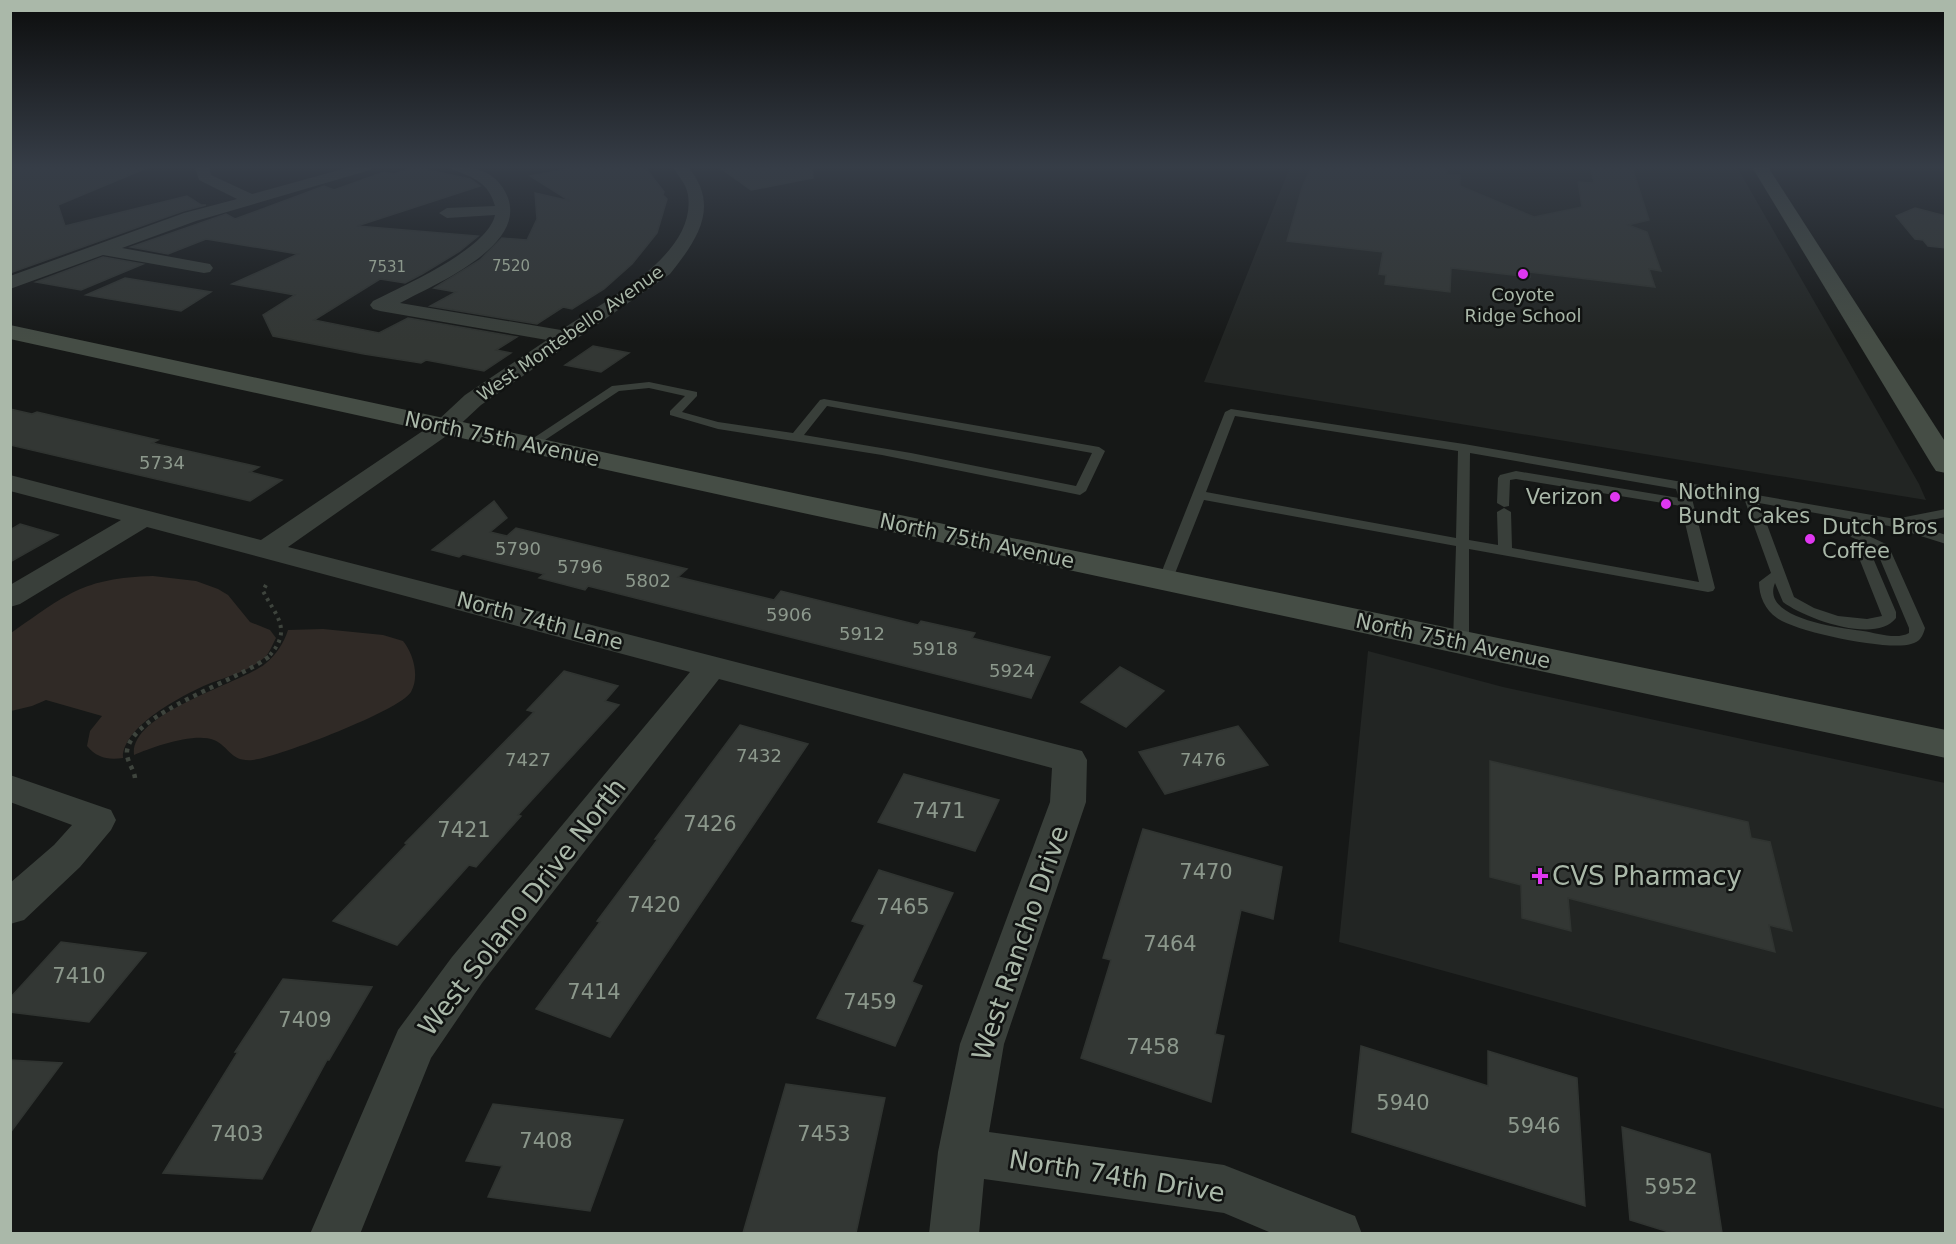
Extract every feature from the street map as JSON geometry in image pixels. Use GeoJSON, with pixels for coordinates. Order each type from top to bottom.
{"type":"FeatureCollection","features":[{"type":"Feature","properties":{"kind":"main road"},"geometry":{"type":"LineString","coordinates":[[1796,225],[1946,465]]}},
{"type":"Feature","properties":{"kind":"main road","name":"North 75th Avenue"},"geometry":{"type":"LineString","coordinates":[[10,332],[1166,581],[1946,744]]}},
{"type":"Feature","properties":{"kind":"street"},"geometry":{"type":"LineString","coordinates":[[10,283],[167,225]]}},
{"type":"Feature","properties":{"kind":"street"},"geometry":{"type":"LineString","coordinates":[[500,225],[483,244],[441,273],[380,305],[566,337]]}},
{"type":"Feature","properties":{"kind":"street","name":"West Montebello Avenue"},"geometry":{"type":"LineString","coordinates":[[266,549],[444,427],[473,400],[663,270],[681,250],[693,225]]}},
{"type":"Feature","properties":{"kind":"street"},"geometry":{"type":"LineString","coordinates":[[99,249],[204,268]]}},
{"type":"Feature","properties":{"kind":"street","name":"North 74th Lane"},"geometry":{"type":"LineString","coordinates":[[10,483],[1070,760]]}},
{"type":"Feature","properties":{"kind":"street"},"geometry":{"type":"LineString","coordinates":[[10,598],[144,518]]}},
{"type":"Feature","properties":{"kind":"street","name":"West Solano Drive North"},"geometry":{"type":"LineString","coordinates":[[335,1233],[414,1045],[467,970],[712,666]]}},
{"type":"Feature","properties":{"kind":"street","name":"West Rancho Drive"},"geometry":{"type":"LineString","coordinates":[[954,1233],[962,1152],[982,1044],[1068,802],[1070,760]]}},
{"type":"Feature","properties":{"kind":"street"},"geometry":{"type":"LineString","coordinates":[[10,788],[98,820],[67,856],[10,909]]}},
{"type":"Feature","properties":{"kind":"street","name":"North 74th Drive"},"geometry":{"type":"LineString","coordinates":[[962,1152],[1224,1189],[1337,1233]]}},
{"type":"Feature","properties":{"kind":"lane"},"geometry":{"type":"LineString","coordinates":[[529,445],[616,388],[649,386],[693,394],[674,412],[699,422],[854,446],[1080,491],[1099,450],[824,402],[796,437]]}},
{"type":"Feature","properties":{"kind":"lane"},"geometry":{"type":"LineString","coordinates":[[1166,581],[1231,412],[1464,448],[1892,522],[1946,540]]}},
{"type":"Feature","properties":{"kind":"lane"},"geometry":{"type":"LineString","coordinates":[[1461,643],[1464,448]]}},
{"type":"Feature","properties":{"kind":"lane"},"geometry":{"type":"LineString","coordinates":[[1505,551],[1504,478],[1516,475],[1686,503]]}},
{"type":"Feature","properties":{"kind":"lane"},"geometry":{"type":"LineString","coordinates":[[1199,495],[1708,588],[1682,485]]}},
{"type":"Feature","properties":{"kind":"lane"},"geometry":{"type":"LineString","coordinates":[[1751,498],[1788,599],[1796,606],[1826,617],[1875,625],[1889,618],[1889,612],[1849,516]]}},
{"type":"Feature","properties":{"kind":"lane"},"geometry":{"type":"LineString","coordinates":[[1892,522],[1922,519],[1946,513]]}},
{"type":"Feature","properties":{"kind":"lane"},"geometry":{"type":"LineString","coordinates":[[1779,576],[1766,582],[1766,592],[1780,614],[1792,621],[1897,641],[1909,640],[1916,635],[1917,628],[1881,545],[1861,546]]}},
{"type":"Feature","properties":{"kind":"path"},"geometry":{"type":"LineString","coordinates":[[135,778],[127,752],[142,729],[184,700],[262,663],[272,653],[279,641],[282,624],[265,596],[263,591],[266,585]]}},
{"type":"Feature","properties":{"kind":"shaded area","name":"Coyote Ridge School"},"geometry":{"type":"Polygon","coordinates":[[[1267,225],[1770,225],[1926,500],[1204,382],[1267,225]]]}},
{"type":"Feature","properties":{"kind":"shaded area"},"geometry":{"type":"Polygon","coordinates":[[[153,576],[196,581],[228,595],[250,622],[270,630],[276,638],[268,654],[251,667],[195,690],[155,714],[132,735],[125,746],[123,758],[103,757],[87,746],[90,731],[102,716],[46,700],[11,711],[11,633],[46,608],[76,591],[109,580],[153,576]]]}},
{"type":"Feature","properties":{"kind":"shaded area"},"geometry":{"type":"Polygon","coordinates":[[[323,629],[383,635],[403,641],[414,665],[415,679],[411,692],[385,710],[337,732],[287,751],[253,760],[239,759],[219,743],[206,738],[185,739],[134,755],[137,740],[149,726],[188,701],[265,664],[273,657],[288,630],[323,629]]]}},
{"type":"Feature","properties":{"kind":"shaded area"},"geometry":{"type":"Polygon","coordinates":[[[1368,651],[1503,687],[1945,783],[1945,1109],[1339,942],[1368,651]]]}},
{"type":"Feature","properties":{"kind":"building"},"geometry":{"type":"Polygon","coordinates":[[[10,225],[144,225],[10,273],[10,225]]]}},
{"type":"Feature","properties":{"kind":"building"},"geometry":{"type":"Polygon","coordinates":[[[194,225],[360,225],[357,226],[478,236],[460,251],[405,283],[380,279],[314,320],[379,333],[408,318],[517,337],[496,350],[511,353],[484,371],[426,360],[421,363],[364,354],[273,336],[263,315],[295,295],[232,284],[298,254],[206,239],[168,254],[131,247],[194,225]]]}},
{"type":"Feature","properties":{"kind":"building"},"geometry":{"type":"Polygon","coordinates":[[[534,225],[659,225],[657,233],[632,264],[604,289],[572,309],[563,307],[537,324],[430,306],[456,292],[434,288],[480,260],[502,238],[527,240],[534,225]]]}},
{"type":"Feature","properties":{"kind":"building"},"geometry":{"type":"Polygon","coordinates":[[[1292,225],[1628,225],[1647,232],[1661,271],[1649,269],[1655,287],[1529,272],[1530,277],[1451,268],[1450,292],[1385,284],[1386,275],[1379,274],[1383,252],[1287,241],[1292,225]]]}},
{"type":"Feature","properties":{"kind":"building"},"geometry":{"type":"Polygon","coordinates":[[[1903,225],[1946,225],[1946,248],[1928,246],[1923,240],[1915,239],[1903,225]]]}},
{"type":"Feature","properties":{"kind":"building"},"geometry":{"type":"Polygon","coordinates":[[[103,257],[143,264],[81,290],[36,282],[103,257]]]}},
{"type":"Feature","properties":{"kind":"building"},"geometry":{"type":"Polygon","coordinates":[[[125,278],[211,292],[181,311],[86,295],[125,278]]]}},
{"type":"Feature","properties":{"kind":"building"},"geometry":{"type":"Polygon","coordinates":[[[593,346],[629,353],[601,372],[565,365],[593,346]]]}},
{"type":"Feature","properties":{"kind":"building"},"geometry":{"type":"Polygon","coordinates":[[[10,409],[32,414],[37,412],[158,440],[152,443],[259,467],[250,472],[282,480],[250,501],[10,445],[10,409]]]}},
{"type":"Feature","properties":{"kind":"building"},"geometry":{"type":"Polygon","coordinates":[[[494,501],[507,518],[490,532],[507,536],[516,528],[687,569],[678,577],[774,600],[781,591],[918,625],[921,621],[975,633],[972,638],[1050,657],[1031,698],[588,586],[585,590],[539,578],[544,574],[463,554],[459,557],[432,550],[494,501]]]}},
{"type":"Feature","properties":{"kind":"building"},"geometry":{"type":"Polygon","coordinates":[[[20,524],[58,535],[10,562],[10,530],[20,524]]]}},
{"type":"Feature","properties":{"kind":"building"},"geometry":{"type":"Polygon","coordinates":[[[1120,667],[1164,691],[1126,727],[1081,702],[1120,667]]]}},
{"type":"Feature","properties":{"kind":"building"},"geometry":{"type":"Polygon","coordinates":[[[564,671],[618,686],[605,701],[619,705],[518,815],[521,816],[476,867],[469,865],[397,945],[333,921],[407,844],[405,843],[534,712],[527,710],[564,671]]]}},
{"type":"Feature","properties":{"kind":"building"},"geometry":{"type":"Polygon","coordinates":[[[740,725],[808,744],[610,1037],[536,1009],[658,839],[655,839],[740,725]]]}},
{"type":"Feature","properties":{"kind":"building"},"geometry":{"type":"Polygon","coordinates":[[[1238,726],[1268,765],[1165,794],[1139,752],[1238,726]]]}},
{"type":"Feature","properties":{"kind":"building","name":"CVS Pharmacy"},"geometry":{"type":"Polygon","coordinates":[[[1490,761],[1748,822],[1751,838],[1770,842],[1792,931],[1769,925],[1775,952],[1568,898],[1571,931],[1522,918],[1521,885],[1490,877],[1490,761]]]}},
{"type":"Feature","properties":{"kind":"building"},"geometry":{"type":"Polygon","coordinates":[[[904,774],[999,800],[975,851],[878,822],[904,774]]]}},
{"type":"Feature","properties":{"kind":"building"},"geometry":{"type":"Polygon","coordinates":[[[1143,829],[1282,867],[1273,919],[1241,910],[1215,1034],[1224,1036],[1211,1102],[1081,1058],[1111,960],[1103,958],[1143,829]]]}},
{"type":"Feature","properties":{"kind":"building"},"geometry":{"type":"Polygon","coordinates":[[[879,870],[953,893],[912,982],[922,986],[895,1046],[817,1018],[865,925],[852,921],[879,870]]]}},
{"type":"Feature","properties":{"kind":"building"},"geometry":{"type":"Polygon","coordinates":[[[61,942],[146,953],[89,1022],[10,1012],[10,998],[61,942]]]}},
{"type":"Feature","properties":{"kind":"building"},"geometry":{"type":"Polygon","coordinates":[[[283,979],[372,987],[327,1060],[262,1179],[163,1173],[238,1052],[235,1052],[283,979]]]}},
{"type":"Feature","properties":{"kind":"building"},"geometry":{"type":"Polygon","coordinates":[[[1361,1046],[1488,1086],[1488,1051],[1577,1078],[1585,1206],[1352,1132],[1361,1046]]]}},
{"type":"Feature","properties":{"kind":"building"},"geometry":{"type":"Polygon","coordinates":[[[10,1060],[62,1063],[10,1133],[10,1060]]]}},
{"type":"Feature","properties":{"kind":"building"},"geometry":{"type":"Polygon","coordinates":[[[786,1084],[885,1098],[856,1233],[743,1233],[786,1084]]]}},
{"type":"Feature","properties":{"kind":"building"},"geometry":{"type":"Polygon","coordinates":[[[493,1104],[623,1120],[590,1211],[488,1197],[502,1166],[466,1161],[493,1104]]]}},
{"type":"Feature","properties":{"kind":"building"},"geometry":{"type":"Polygon","coordinates":[[[1622,1127],[1710,1154],[1722,1233],[1672,1233],[1630,1220],[1622,1127]]]}},
{"type":"Feature","properties":{"kind":"place","name":"Coyote Ridge School"},"geometry":{"type":"Point","coordinates":[1523,274]}},
{"type":"Feature","properties":{"kind":"place","name":"Verizon"},"geometry":{"type":"Point","coordinates":[1615,497]}},
{"type":"Feature","properties":{"kind":"place","name":"Nothing Bundt Cakes"},"geometry":{"type":"Point","coordinates":[1666,504]}},
{"type":"Feature","properties":{"kind":"place","name":"Dutch Bros Coffee"},"geometry":{"type":"Point","coordinates":[1810,539]}},
{"type":"Feature","properties":{"kind":"place","name":"CVS Pharmacy"},"geometry":{"type":"Point","coordinates":[1540,876]}}]}
